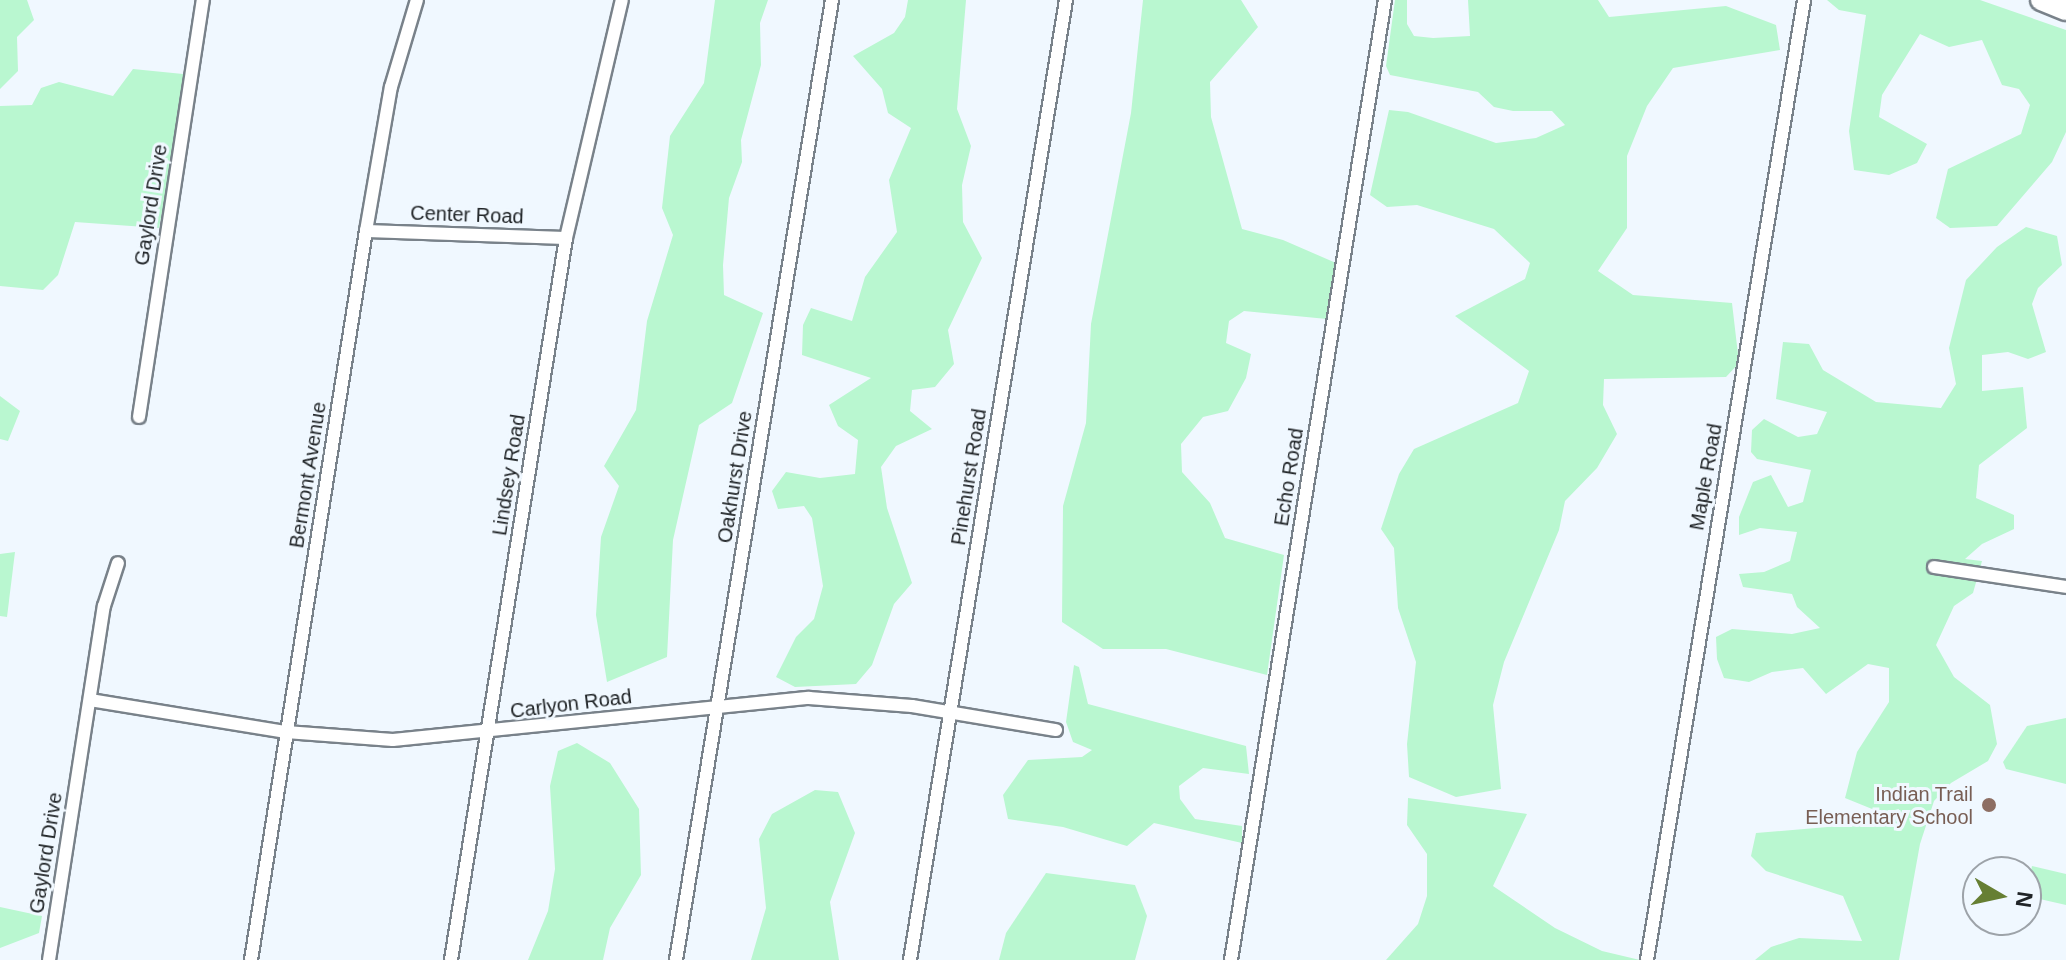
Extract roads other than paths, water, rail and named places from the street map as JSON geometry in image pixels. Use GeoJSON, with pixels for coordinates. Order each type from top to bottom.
{"type":"FeatureCollection","features":[{"type":"Feature","properties":{"kind":"main road"},"geometry":{"type":"LineString","coordinates":[[2041,0],[2066,10]]}},
{"type":"Feature","properties":{"kind":"street","name":"Gaylord Drive"},"geometry":{"type":"LineString","coordinates":[[139,417],[203,0]]}},
{"type":"Feature","properties":{"kind":"street","name":"Bermont Avenue"},"geometry":{"type":"LineString","coordinates":[[251,960],[366,231],[391,87],[417,0]]}},
{"type":"Feature","properties":{"kind":"street","name":"Lindsey Road"},"geometry":{"type":"LineString","coordinates":[[451,960],[566,238],[622,0]]}},
{"type":"Feature","properties":{"kind":"street","name":"Oakhurst Drive"},"geometry":{"type":"LineString","coordinates":[[676,960],[832,0]]}},
{"type":"Feature","properties":{"kind":"street","name":"Pinehurst Road"},"geometry":{"type":"LineString","coordinates":[[910,960],[1066,0]]}},
{"type":"Feature","properties":{"kind":"street","name":"Echo Road"},"geometry":{"type":"LineString","coordinates":[[1231,960],[1385,0]]}},
{"type":"Feature","properties":{"kind":"street","name":"Maple Road"},"geometry":{"type":"LineString","coordinates":[[1647,960],[1804,0]]}},
{"type":"Feature","properties":{"kind":"street","name":"Center Road"},"geometry":{"type":"LineString","coordinates":[[366,231],[566,238]]}},
{"type":"Feature","properties":{"kind":"street","name":"Gaylord Drive"},"geometry":{"type":"LineString","coordinates":[[49,960],[104,606],[118,563]]}},
{"type":"Feature","properties":{"kind":"street"},"geometry":{"type":"LineString","coordinates":[[1934,567],[2066,587]]}},
{"type":"Feature","properties":{"kind":"street","name":"Carlyon Road"},"geometry":{"type":"LineString","coordinates":[[90,700],[286,732],[393,740],[489,734],[719,704],[845,698],[1056,730]]}},
{"type":"Feature","properties":{"kind":"place","name":"Indian Trail Elementary School"},"geometry":{"type":"Point","coordinates":[1989,805]}}]}
